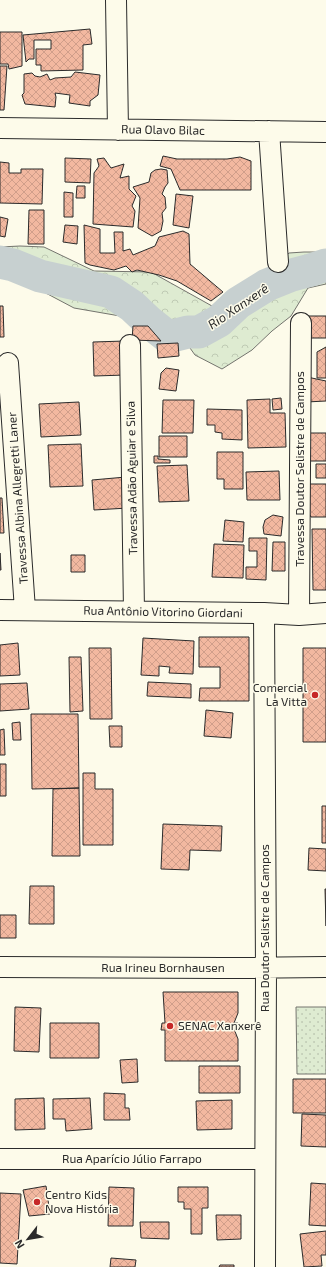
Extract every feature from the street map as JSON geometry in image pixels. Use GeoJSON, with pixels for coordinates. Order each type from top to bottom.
{"type":"FeatureCollection","features":[{"type":"Feature","properties":{"kind":"street"},"geometry":{"type":"LineString","coordinates":[[116,0],[118,130]]}},
{"type":"Feature","properties":{"kind":"street","name":"Rua Olavo Bilac"},"geometry":{"type":"LineString","coordinates":[[0,128],[326,132]]}},
{"type":"Feature","properties":{"kind":"street"},"geometry":{"type":"LineString","coordinates":[[269,131],[278,262]]}},
{"type":"Feature","properties":{"kind":"street","name":"Travessa Doutor Selistre de Campos"},"geometry":{"type":"LineString","coordinates":[[299,615],[301,323]]}},
{"type":"Feature","properties":{"kind":"street","name":"Travessa Adão Aguiar e Silva"},"geometry":{"type":"LineString","coordinates":[[130,345],[134,611]]}},
{"type":"Feature","properties":{"kind":"street","name":"Travessa Albina Allegretti Laner"},"geometry":{"type":"LineString","coordinates":[[8,363],[25,610]]}},
{"type":"Feature","properties":{"kind":"street","name":"Rua Antônio Vitorino Giordani"},"geometry":{"type":"LineString","coordinates":[[0,610],[264,613],[299,615],[326,613]]}},
{"type":"Feature","properties":{"kind":"street","name":"Rua Doutor Selistre de Campos"},"geometry":{"type":"LineString","coordinates":[[264,613],[266,968],[265,1267]]}},
{"type":"Feature","properties":{"kind":"street","name":"Rua Irineu Bornhausen"},"geometry":{"type":"LineString","coordinates":[[0,967],[326,967]]}},
{"type":"Feature","properties":{"kind":"street","name":"Rua Aparício Júlio Farrapo"},"geometry":{"type":"LineString","coordinates":[[0,1159],[265,1159]]}},
{"type":"Feature","properties":{"kind":"green space"},"geometry":{"type":"Polygon","coordinates":[[[0,247],[44,247],[94,271],[151,272],[212,306],[265,274],[289,253],[326,252],[326,284],[308,288],[291,316],[252,350],[222,369],[195,355],[172,323],[74,308],[8,273],[0,273],[0,247]]]}},
{"type":"Feature","properties":{"kind":"green space"},"geometry":{"type":"Polygon","coordinates":[[[296,1007],[326,1007],[326,1074],[297,1074],[296,1007]]]}},
{"type":"Feature","properties":{"kind":"building"},"geometry":{"type":"Polygon","coordinates":[[[90,29],[92,44],[83,45],[83,70],[41,71],[41,65],[36,65],[36,49],[51,49],[51,40],[34,40],[34,59],[29,59],[26,62],[23,35],[90,29]]]}},
{"type":"Feature","properties":{"kind":"building"},"geometry":{"type":"Polygon","coordinates":[[[0,32],[22,32],[22,66],[9,69],[8,64],[0,64],[0,32]]]}},
{"type":"Feature","properties":{"kind":"building"},"geometry":{"type":"Polygon","coordinates":[[[0,66],[7,66],[4,110],[0,110],[0,66]]]}},
{"type":"Feature","properties":{"kind":"building"},"geometry":{"type":"Polygon","coordinates":[[[75,72],[100,75],[98,95],[90,101],[90,106],[69,103],[70,95],[55,93],[55,107],[25,104],[22,95],[24,93],[24,74],[32,73],[35,76],[40,77],[47,74],[50,80],[55,78],[71,77],[75,72]]]}},
{"type":"Feature","properties":{"kind":"building"},"geometry":{"type":"Polygon","coordinates":[[[163,156],[177,159],[227,159],[240,157],[251,161],[251,190],[180,190],[171,169],[160,166],[163,156]]]}},
{"type":"Feature","properties":{"kind":"building"},"geometry":{"type":"Polygon","coordinates":[[[65,158],[91,159],[90,183],[65,182],[65,158]]]}},
{"type":"Feature","properties":{"kind":"building"},"geometry":{"type":"Polygon","coordinates":[[[104,158],[111,168],[124,164],[120,178],[129,176],[129,189],[136,196],[132,206],[135,211],[133,227],[93,224],[94,173],[99,166],[97,159],[104,158]]]}},
{"type":"Feature","properties":{"kind":"building"},"geometry":{"type":"Polygon","coordinates":[[[0,162],[9,163],[9,173],[21,173],[21,169],[43,169],[42,204],[0,203],[0,162]]]}},
{"type":"Feature","properties":{"kind":"building"},"geometry":{"type":"Polygon","coordinates":[[[155,170],[167,170],[168,183],[162,194],[165,197],[166,208],[162,213],[163,221],[161,231],[152,236],[138,228],[140,198],[133,187],[149,182],[151,173],[155,170]]]}},
{"type":"Feature","properties":{"kind":"building"},"geometry":{"type":"Polygon","coordinates":[[[77,186],[85,186],[85,198],[76,198],[77,186]]]}},
{"type":"Feature","properties":{"kind":"building"},"geometry":{"type":"Polygon","coordinates":[[[64,192],[73,193],[73,217],[64,217],[64,192]]]}},
{"type":"Feature","properties":{"kind":"building"},"geometry":{"type":"Polygon","coordinates":[[[176,194],[193,196],[189,228],[173,225],[176,194]]]}},
{"type":"Feature","properties":{"kind":"building"},"geometry":{"type":"Polygon","coordinates":[[[29,210],[44,210],[44,244],[28,244],[29,210]]]}},
{"type":"Feature","properties":{"kind":"building"},"geometry":{"type":"Polygon","coordinates":[[[0,217],[8,219],[5,237],[0,236],[0,217]]]}},
{"type":"Feature","properties":{"kind":"building"},"geometry":{"type":"Polygon","coordinates":[[[65,225],[78,226],[77,244],[63,242],[65,225]]]}},
{"type":"Feature","properties":{"kind":"building"},"geometry":{"type":"Polygon","coordinates":[[[84,225],[100,229],[100,253],[115,253],[114,232],[123,232],[123,251],[130,249],[133,255],[155,246],[159,237],[183,231],[189,234],[190,264],[223,292],[211,301],[177,281],[159,275],[137,270],[132,272],[126,266],[114,270],[85,263],[84,225]]]}},
{"type":"Feature","properties":{"kind":"building"},"geometry":{"type":"Polygon","coordinates":[[[0,306],[3,306],[4,337],[0,337],[0,306]]]}},
{"type":"Feature","properties":{"kind":"building"},"geometry":{"type":"Polygon","coordinates":[[[308,316],[326,316],[326,338],[309,338],[308,316]]]}},
{"type":"Feature","properties":{"kind":"building"},"geometry":{"type":"Polygon","coordinates":[[[133,326],[148,326],[161,341],[132,340],[133,326]]]}},
{"type":"Feature","properties":{"kind":"building"},"geometry":{"type":"Polygon","coordinates":[[[125,341],[126,375],[94,376],[93,342],[125,341]]]}},
{"type":"Feature","properties":{"kind":"building"},"geometry":{"type":"Polygon","coordinates":[[[178,343],[179,356],[158,358],[157,344],[178,343]]]}},
{"type":"Feature","properties":{"kind":"building"},"geometry":{"type":"Polygon","coordinates":[[[326,347],[326,378],[317,378],[317,352],[326,347]]]}},
{"type":"Feature","properties":{"kind":"building"},"geometry":{"type":"Polygon","coordinates":[[[166,368],[179,370],[176,391],[159,389],[161,373],[166,368]]]}},
{"type":"Feature","properties":{"kind":"building"},"geometry":{"type":"Polygon","coordinates":[[[307,377],[326,381],[326,401],[306,402],[307,377]]]}},
{"type":"Feature","properties":{"kind":"building"},"geometry":{"type":"Polygon","coordinates":[[[281,398],[282,409],[273,410],[272,399],[281,398]]]}},
{"type":"Feature","properties":{"kind":"building"},"geometry":{"type":"Polygon","coordinates":[[[270,399],[270,413],[285,413],[286,447],[248,448],[247,400],[270,399]]]}},
{"type":"Feature","properties":{"kind":"building"},"geometry":{"type":"Polygon","coordinates":[[[163,400],[194,400],[193,433],[162,433],[163,400]]]}},
{"type":"Feature","properties":{"kind":"building"},"geometry":{"type":"Polygon","coordinates":[[[79,402],[81,435],[41,437],[39,404],[79,402]]]}},
{"type":"Feature","properties":{"kind":"building"},"geometry":{"type":"Polygon","coordinates":[[[207,409],[242,410],[242,440],[222,439],[222,433],[215,432],[215,425],[207,425],[207,409]]]}},
{"type":"Feature","properties":{"kind":"building"},"geometry":{"type":"Polygon","coordinates":[[[307,433],[326,433],[326,461],[306,461],[307,433]]]}},
{"type":"Feature","properties":{"kind":"building"},"geometry":{"type":"Polygon","coordinates":[[[159,436],[187,436],[187,457],[159,457],[159,436]]]}},
{"type":"Feature","properties":{"kind":"building"},"geometry":{"type":"Polygon","coordinates":[[[81,444],[83,486],[50,487],[48,445],[81,444]]]}},
{"type":"Feature","properties":{"kind":"building"},"geometry":{"type":"Polygon","coordinates":[[[217,452],[243,452],[243,489],[224,489],[224,479],[217,479],[217,452]]]}},
{"type":"Feature","properties":{"kind":"building"},"geometry":{"type":"Polygon","coordinates":[[[154,456],[158,456],[158,459],[170,460],[170,463],[154,463],[154,456]]]}},
{"type":"Feature","properties":{"kind":"building"},"geometry":{"type":"Polygon","coordinates":[[[316,464],[326,464],[326,478],[316,478],[316,464]]]}},
{"type":"Feature","properties":{"kind":"building"},"geometry":{"type":"Polygon","coordinates":[[[187,465],[189,501],[159,502],[157,466],[187,465]]]}},
{"type":"Feature","properties":{"kind":"building"},"geometry":{"type":"Polygon","coordinates":[[[279,471],[280,500],[247,500],[246,472],[279,471]]]}},
{"type":"Feature","properties":{"kind":"building"},"geometry":{"type":"Polygon","coordinates":[[[126,477],[128,508],[94,510],[92,480],[126,477]]]}},
{"type":"Feature","properties":{"kind":"building"},"geometry":{"type":"Polygon","coordinates":[[[305,484],[326,484],[326,517],[311,517],[305,506],[305,484]]]}},
{"type":"Feature","properties":{"kind":"building"},"geometry":{"type":"Polygon","coordinates":[[[0,498],[2,498],[4,533],[0,533],[0,498]]]}},
{"type":"Feature","properties":{"kind":"building"},"geometry":{"type":"Polygon","coordinates":[[[273,515],[283,517],[281,536],[264,534],[263,527],[265,520],[273,515]]]}},
{"type":"Feature","properties":{"kind":"building"},"geometry":{"type":"Polygon","coordinates":[[[225,520],[244,522],[243,542],[223,541],[225,520]]]}},
{"type":"Feature","properties":{"kind":"building"},"geometry":{"type":"Polygon","coordinates":[[[312,529],[326,529],[326,590],[313,590],[312,529]]]}},
{"type":"Feature","properties":{"kind":"building"},"geometry":{"type":"Polygon","coordinates":[[[249,538],[267,538],[266,580],[246,579],[246,567],[257,567],[257,551],[249,551],[249,538]]]}},
{"type":"Feature","properties":{"kind":"building"},"geometry":{"type":"Polygon","coordinates":[[[273,542],[285,542],[285,571],[272,571],[273,542]]]}},
{"type":"Feature","properties":{"kind":"building"},"geometry":{"type":"Polygon","coordinates":[[[214,544],[244,545],[243,578],[212,577],[214,544]]]}},
{"type":"Feature","properties":{"kind":"building"},"geometry":{"type":"Polygon","coordinates":[[[71,555],[85,555],[85,572],[71,572],[71,555]]]}},
{"type":"Feature","properties":{"kind":"building"},"geometry":{"type":"Polygon","coordinates":[[[199,637],[249,637],[249,701],[199,701],[200,688],[220,688],[220,667],[199,667],[199,637]]]}},
{"type":"Feature","properties":{"kind":"building"},"geometry":{"type":"Polygon","coordinates":[[[143,638],[194,641],[193,674],[169,673],[170,667],[159,666],[159,676],[141,675],[143,638]]]}},
{"type":"Feature","properties":{"kind":"building"},"geometry":{"type":"Polygon","coordinates":[[[18,643],[20,675],[0,676],[0,645],[18,643]]]}},
{"type":"Feature","properties":{"kind":"building"},"geometry":{"type":"Polygon","coordinates":[[[89,648],[111,648],[112,719],[90,719],[89,648]]]}},
{"type":"Feature","properties":{"kind":"building","name":"Comercial La Vitta"},"geometry":{"type":"Polygon","coordinates":[[[303,648],[326,648],[326,742],[303,742],[303,648]]]}},
{"type":"Feature","properties":{"kind":"building"},"geometry":{"type":"Polygon","coordinates":[[[69,657],[81,657],[83,711],[70,712],[69,657]]]}},
{"type":"Feature","properties":{"kind":"building"},"geometry":{"type":"Polygon","coordinates":[[[148,682],[191,684],[191,698],[147,696],[148,682]]]}},
{"type":"Feature","properties":{"kind":"building"},"geometry":{"type":"Polygon","coordinates":[[[27,683],[29,709],[0,711],[0,684],[27,683]]]}},
{"type":"Feature","properties":{"kind":"building"},"geometry":{"type":"Polygon","coordinates":[[[206,710],[233,713],[231,738],[204,736],[206,710]]]}},
{"type":"Feature","properties":{"kind":"building"},"geometry":{"type":"Polygon","coordinates":[[[31,714],[78,714],[79,788],[32,789],[31,714]]]}},
{"type":"Feature","properties":{"kind":"building"},"geometry":{"type":"Polygon","coordinates":[[[20,722],[21,740],[13,740],[12,723],[20,722]]]}},
{"type":"Feature","properties":{"kind":"building"},"geometry":{"type":"Polygon","coordinates":[[[109,726],[122,726],[122,747],[110,747],[109,726]]]}},
{"type":"Feature","properties":{"kind":"building"},"geometry":{"type":"Polygon","coordinates":[[[4,729],[5,755],[0,755],[0,730],[4,729]]]}},
{"type":"Feature","properties":{"kind":"building"},"geometry":{"type":"Polygon","coordinates":[[[0,764],[6,764],[6,796],[0,796],[0,764]]]}},
{"type":"Feature","properties":{"kind":"building"},"geometry":{"type":"Polygon","coordinates":[[[83,773],[95,773],[95,789],[113,789],[113,845],[83,845],[83,773]]]}},
{"type":"Feature","properties":{"kind":"building"},"geometry":{"type":"Polygon","coordinates":[[[79,788],[80,856],[52,856],[53,789],[79,788]]]}},
{"type":"Feature","properties":{"kind":"building"},"geometry":{"type":"Polygon","coordinates":[[[322,806],[326,806],[326,843],[322,843],[322,806]]]}},
{"type":"Feature","properties":{"kind":"building"},"geometry":{"type":"Polygon","coordinates":[[[163,824],[222,826],[221,851],[190,850],[189,870],[161,869],[163,824]]]}},
{"type":"Feature","properties":{"kind":"building"},"geometry":{"type":"Polygon","coordinates":[[[309,848],[326,849],[326,871],[308,870],[309,848]]]}},
{"type":"Feature","properties":{"kind":"building"},"geometry":{"type":"Polygon","coordinates":[[[30,886],[54,886],[54,924],[29,924],[30,886]]]}},
{"type":"Feature","properties":{"kind":"building"},"geometry":{"type":"Polygon","coordinates":[[[325,889],[326,889],[326,926],[325,889]]]}},
{"type":"Feature","properties":{"kind":"building"},"geometry":{"type":"Polygon","coordinates":[[[0,915],[16,915],[16,938],[0,938],[0,915]]]}},
{"type":"Feature","properties":{"kind":"building"},"geometry":{"type":"Polygon","coordinates":[[[163,992],[238,992],[238,1013],[234,1023],[238,1023],[238,1029],[234,1029],[238,1039],[238,1061],[165,1061],[165,1030],[161,1030],[162,1023],[165,1023],[163,992]]]}},
{"type":"Feature","properties":{"kind":"building"},"geometry":{"type":"Polygon","coordinates":[[[15,1007],[41,1008],[39,1052],[14,1051],[15,1007]]]}},
{"type":"Feature","properties":{"kind":"building"},"geometry":{"type":"Polygon","coordinates":[[[50,1023],[99,1023],[99,1058],[50,1058],[50,1023]]]}},
{"type":"Feature","properties":{"kind":"building"},"geometry":{"type":"Polygon","coordinates":[[[137,1059],[138,1082],[122,1083],[120,1060],[137,1059]]]}},
{"type":"Feature","properties":{"kind":"building"},"geometry":{"type":"Polygon","coordinates":[[[199,1066],[240,1066],[240,1093],[199,1093],[199,1066]]]}},
{"type":"Feature","properties":{"kind":"building"},"geometry":{"type":"Polygon","coordinates":[[[293,1079],[326,1079],[326,1113],[293,1113],[293,1079]]]}},
{"type":"Feature","properties":{"kind":"building"},"geometry":{"type":"Polygon","coordinates":[[[104,1093],[125,1094],[125,1108],[129,1108],[130,1120],[104,1120],[104,1093]]]}},
{"type":"Feature","properties":{"kind":"building"},"geometry":{"type":"Polygon","coordinates":[[[44,1098],[45,1129],[15,1130],[15,1099],[44,1098]]]}},
{"type":"Feature","properties":{"kind":"building"},"geometry":{"type":"Polygon","coordinates":[[[90,1098],[92,1129],[66,1131],[65,1119],[53,1119],[53,1099],[90,1098]]]}},
{"type":"Feature","properties":{"kind":"building"},"geometry":{"type":"Polygon","coordinates":[[[232,1100],[232,1129],[197,1130],[196,1101],[232,1100]]]}},
{"type":"Feature","properties":{"kind":"building"},"geometry":{"type":"Polygon","coordinates":[[[302,1114],[326,1115],[326,1147],[301,1146],[302,1114]]]}},
{"type":"Feature","properties":{"kind":"building"},"geometry":{"type":"Polygon","coordinates":[[[311,1183],[326,1184],[326,1226],[309,1225],[311,1183]]]}},
{"type":"Feature","properties":{"kind":"building","name":"Centro Kids Nova História"},"geometry":{"type":"Polygon","coordinates":[[[46,1186],[50,1214],[29,1216],[23,1190],[46,1186]]]}},
{"type":"Feature","properties":{"kind":"building"},"geometry":{"type":"Polygon","coordinates":[[[109,1187],[134,1188],[133,1226],[108,1226],[109,1187]]]}},
{"type":"Feature","properties":{"kind":"building"},"geometry":{"type":"Polygon","coordinates":[[[178,1187],[208,1187],[208,1208],[202,1208],[202,1234],[191,1234],[191,1209],[184,1209],[184,1202],[178,1202],[178,1187]]]}},
{"type":"Feature","properties":{"kind":"building"},"geometry":{"type":"Polygon","coordinates":[[[0,1193],[21,1194],[17,1264],[0,1263],[0,1193]]]}},
{"type":"Feature","properties":{"kind":"building"},"geometry":{"type":"Polygon","coordinates":[[[216,1215],[241,1215],[241,1239],[217,1240],[216,1215]]]}},
{"type":"Feature","properties":{"kind":"building"},"geometry":{"type":"Polygon","coordinates":[[[140,1222],[169,1222],[169,1239],[141,1238],[140,1222]]]}},
{"type":"Feature","properties":{"kind":"building"},"geometry":{"type":"Polygon","coordinates":[[[326,1231],[326,1255],[321,1255],[322,1266],[304,1267],[300,1234],[326,1231]]]}},
{"type":"Feature","properties":{"kind":"building"},"geometry":{"type":"Polygon","coordinates":[[[111,1258],[136,1260],[135,1267],[110,1267],[111,1258]]]}},
{"type":"Feature","properties":{"kind":"building"},"geometry":{"type":"Polygon","coordinates":[[[220,1265],[234,1265],[234,1267],[219,1267],[220,1265]]]}},
{"type":"Feature","properties":{"kind":"waterway","name":"Rio Xanxerê"},"geometry":{"type":"LineString","coordinates":[[0,262],[13,265],[40,276],[111,292],[132,306],[168,337],[188,332],[199,332],[219,321],[238,303],[267,285],[292,275],[326,265]]}},
{"type":"Feature","properties":{"kind":"place","name":"Comercial La Vitta"},"geometry":{"type":"Point","coordinates":[315,695]}},
{"type":"Feature","properties":{"kind":"place","name":"SENAC Xanxerê"},"geometry":{"type":"Point","coordinates":[170,1026]}},
{"type":"Feature","properties":{"kind":"place","name":"Centro Kids Nova História"},"geometry":{"type":"Point","coordinates":[37,1202]}}]}
